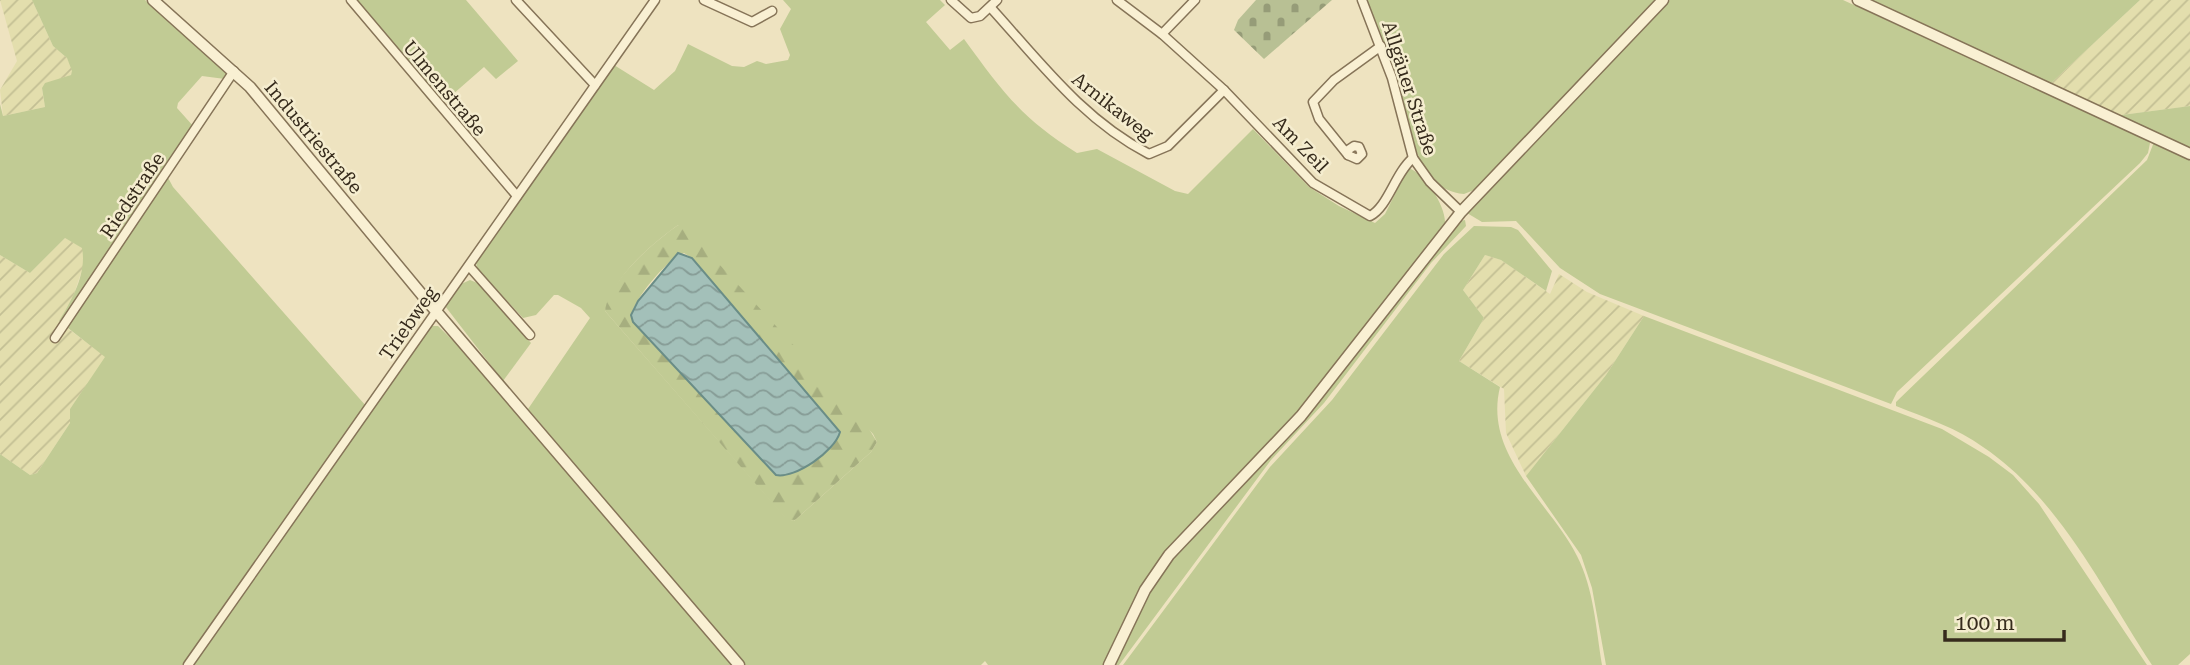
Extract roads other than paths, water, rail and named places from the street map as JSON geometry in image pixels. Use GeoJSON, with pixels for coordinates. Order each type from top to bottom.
{"type":"FeatureCollection","features":[{"type":"Feature","properties":{"kind":"street","name":"Industriestraße"},"geometry":{"type":"LineString","coordinates":[[153,0],[234,71],[739,665]]}},
{"type":"Feature","properties":{"kind":"street","name":"Ulmenstraße"},"geometry":{"type":"LineString","coordinates":[[351,0],[517,197]]}},
{"type":"Feature","properties":{"kind":"street"},"geometry":{"type":"LineString","coordinates":[[516,0],[595,85]]}},
{"type":"Feature","properties":{"kind":"street"},"geometry":{"type":"LineString","coordinates":[[704,0],[752,22],[772,10]]}},
{"type":"Feature","properties":{"kind":"street"},"geometry":{"type":"LineString","coordinates":[[951,0],[971,18],[991,8],[997,0]]}},
{"type":"Feature","properties":{"kind":"street","name":"Am Zeil"},"geometry":{"type":"LineString","coordinates":[[1117,0],[1162,34],[1224,90],[1313,183],[1370,216],[1379,212],[1399,171],[1413,158]]}},
{"type":"Feature","properties":{"kind":"street"},"geometry":{"type":"LineString","coordinates":[[1162,34],[1195,0]]}},
{"type":"Feature","properties":{"kind":"street","name":"Allgäuer Straße"},"geometry":{"type":"LineString","coordinates":[[1362,0],[1396,89],[1413,158],[1430,182],[1461,212]]}},
{"type":"Feature","properties":{"kind":"street"},"geometry":{"type":"LineString","coordinates":[[1109,665],[1144,590],[1164,561],[1301,416],[1461,212],[1663,0]]}},
{"type":"Feature","properties":{"kind":"street"},"geometry":{"type":"LineString","coordinates":[[1858,0],[2190,154]]}},
{"type":"Feature","properties":{"kind":"street","name":"Triebweg"},"geometry":{"type":"LineString","coordinates":[[188,665],[654,1]]}},
{"type":"Feature","properties":{"kind":"street","name":"Arnikaweg"},"geometry":{"type":"LineString","coordinates":[[991,8],[1049,75],[1083,108],[1131,145],[1149,154],[1168,146],[1224,90]]}},
{"type":"Feature","properties":{"kind":"street"},"geometry":{"type":"LineString","coordinates":[[1348,155],[1319,119],[1313,102],[1334,80],[1381,46]]}},
{"type":"Feature","properties":{"kind":"street","name":"Riedstraße"},"geometry":{"type":"LineString","coordinates":[[55,338],[234,71]]}},
{"type":"Feature","properties":{"kind":"street"},"geometry":{"type":"LineString","coordinates":[[469,266],[530,335]]}},
{"type":"Feature","properties":{"kind":"water"},"geometry":{"type":"Polygon","coordinates":[[[678,253],[692,258],[840,432],[831,447],[813,462],[793,473],[776,475],[633,322],[631,315],[638,301],[678,253]]]}}]}
